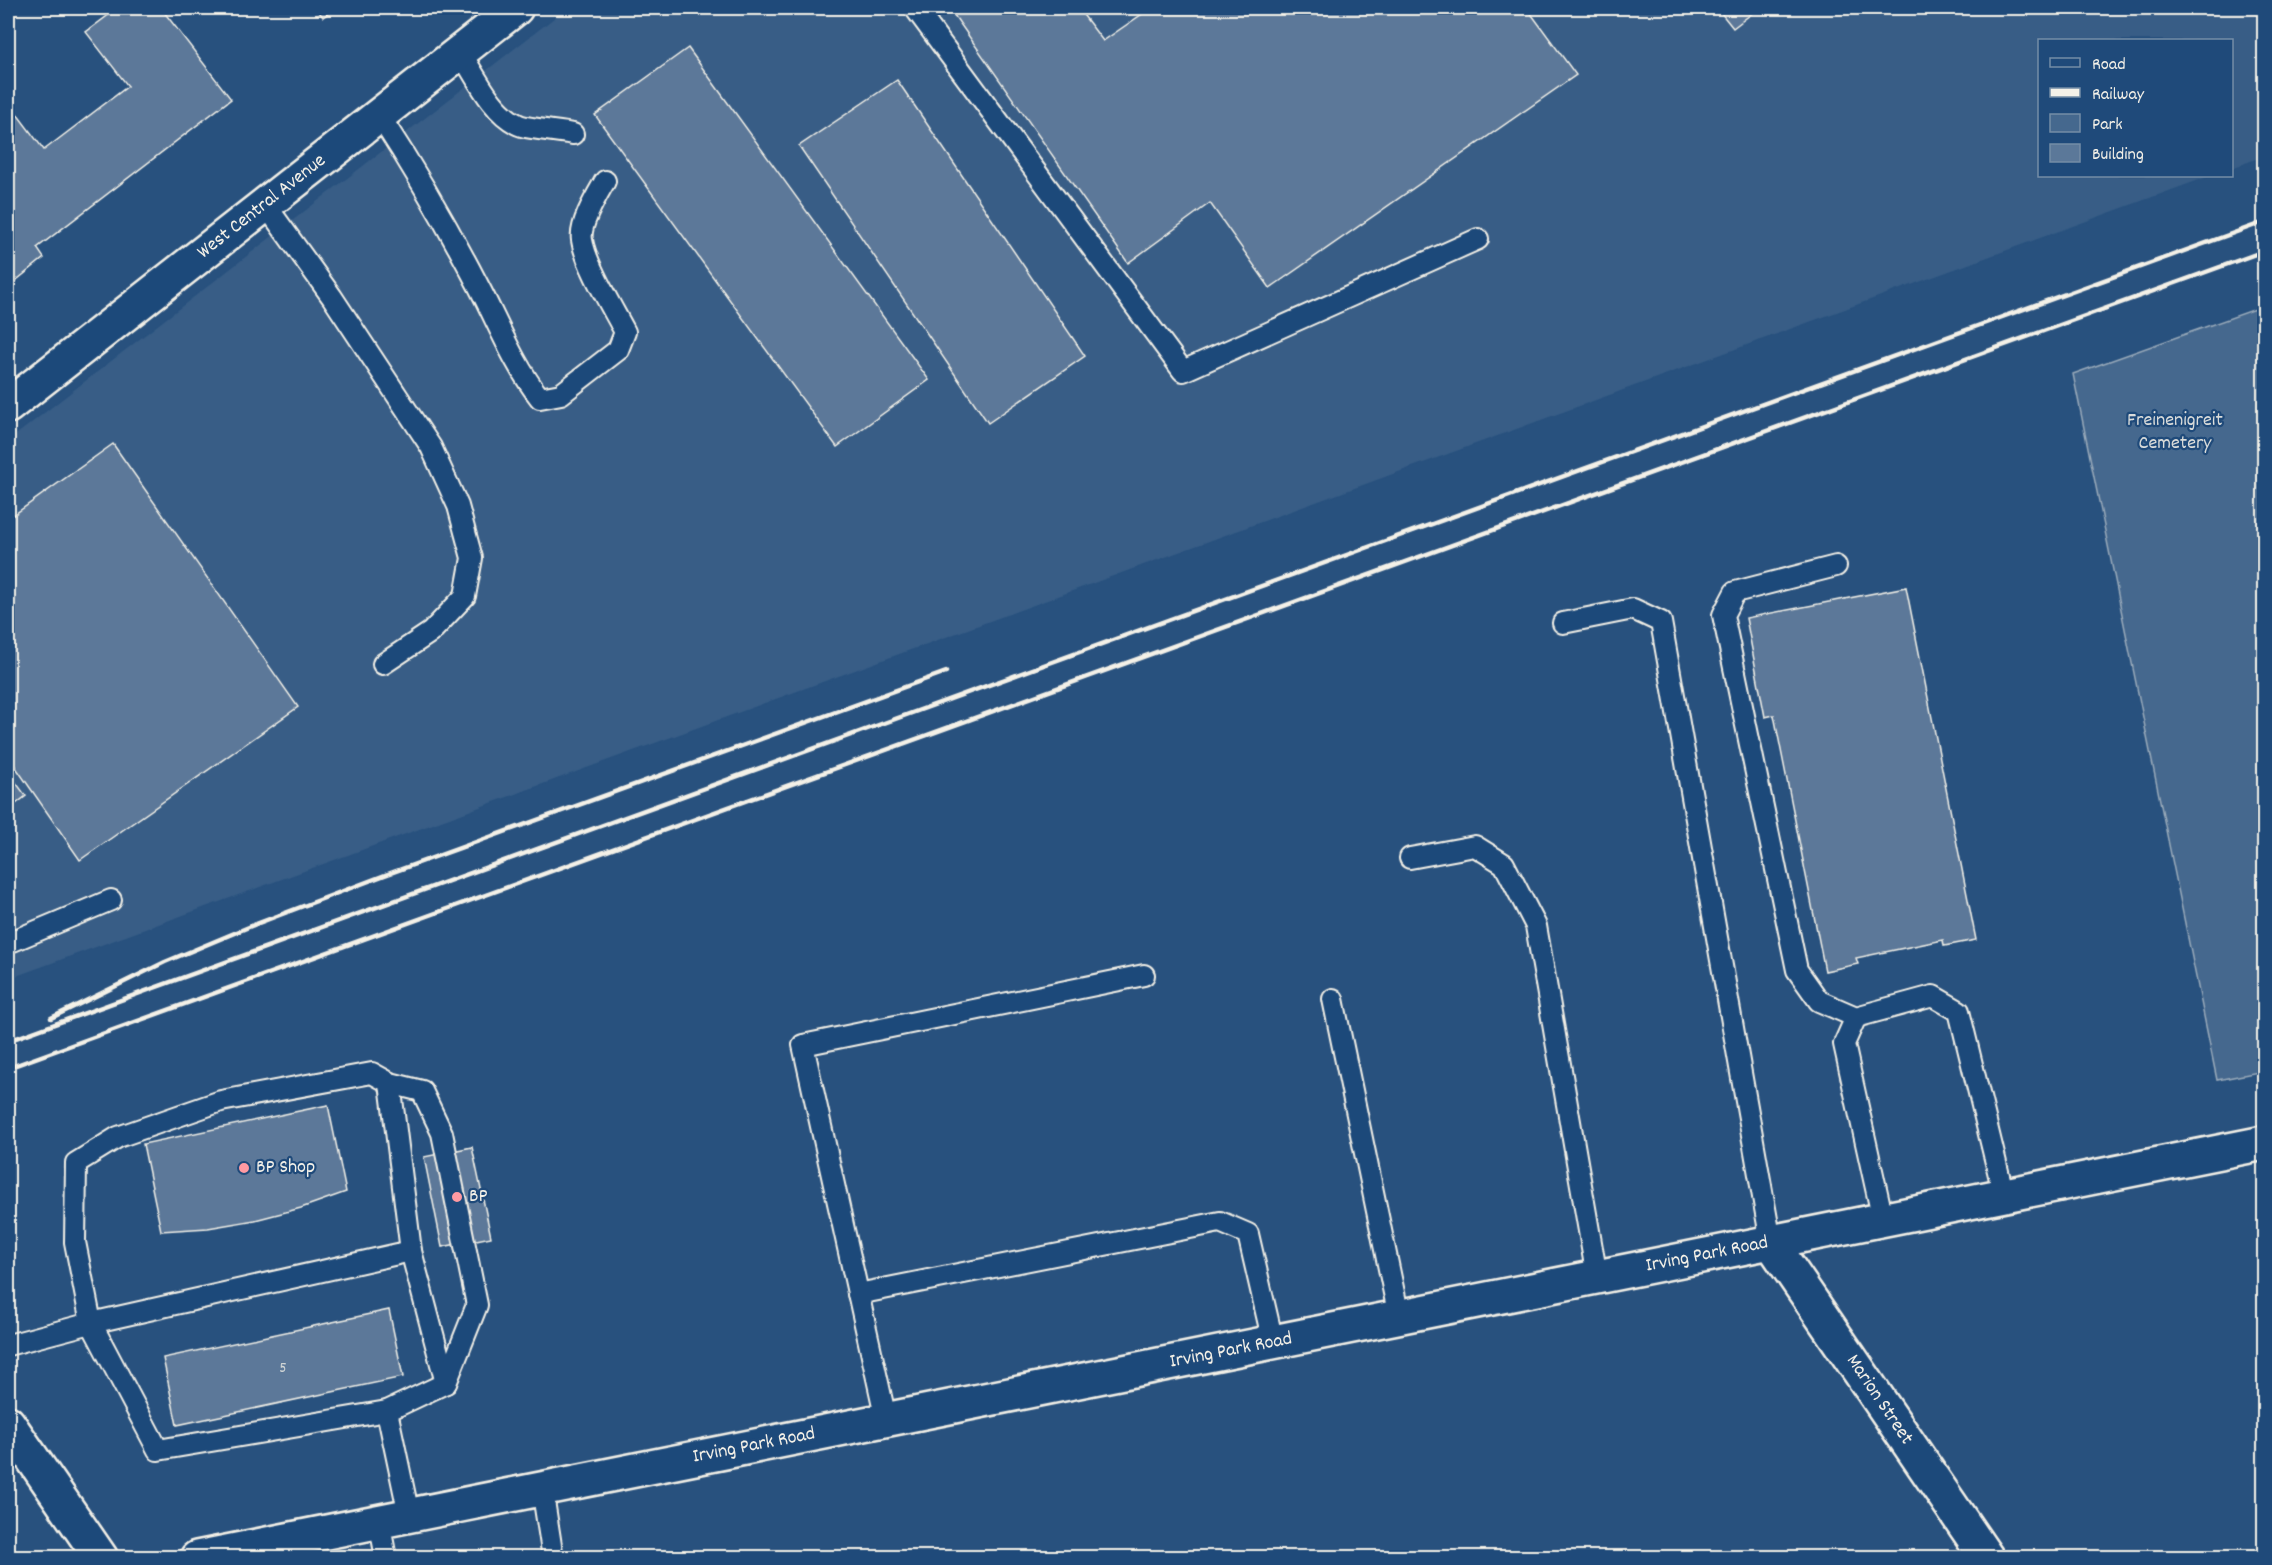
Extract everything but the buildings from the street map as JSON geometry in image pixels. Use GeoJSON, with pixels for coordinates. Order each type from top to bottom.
{"type":"FeatureCollection","features":[{"type":"Feature","properties":{"kind":"main road","name":"West Central Avenue"},"geometry":{"type":"LineString","coordinates":[[8,406],[516,8]]}},
{"type":"Feature","properties":{"kind":"main road","name":"Irving Park Road"},"geometry":{"type":"LineString","coordinates":[[196,1557],[2265,1143]]}},
{"type":"Feature","properties":{"kind":"main road","name":"Marion Street"},"geometry":{"type":"LineString","coordinates":[[1771,1242],[1986,1557]]}},
{"type":"Feature","properties":{"kind":"main road"},"geometry":{"type":"LineString","coordinates":[[8,1424],[101,1557]]}},
{"type":"Feature","properties":{"kind":"lane"},"geometry":{"type":"LineString","coordinates":[[915,8],[1183,371],[1478,239]]}},
{"type":"Feature","properties":{"kind":"lane"},"geometry":{"type":"LineString","coordinates":[[460,52],[497,109],[519,125],[555,129],[573,134]]}},
{"type":"Feature","properties":{"kind":"lane"},"geometry":{"type":"LineString","coordinates":[[379,115],[427,190],[479,286],[521,374],[540,398],[561,394],[618,350],[625,332],[581,239],[588,211],[605,181]]}},
{"type":"Feature","properties":{"kind":"lane"},"geometry":{"type":"LineString","coordinates":[[265,204],[333,297],[431,447],[458,506],[472,558],[465,596],[430,632],[383,664]]}},
{"type":"Feature","properties":{"kind":"lane"},"geometry":{"type":"LineString","coordinates":[[1836,566],[1735,592],[1723,615],[1797,970],[1820,1001],[1856,1017],[1933,996],[1959,1011],[2004,1196]]}},
{"type":"Feature","properties":{"kind":"lane"},"geometry":{"type":"LineString","coordinates":[[1563,623],[1633,609],[1660,622],[1771,1242]]}},
{"type":"Feature","properties":{"kind":"lane"},"geometry":{"type":"LineString","coordinates":[[1410,858],[1475,846],[1504,864],[1536,926],[1597,1277]]}},
{"type":"Feature","properties":{"kind":"lane"},"geometry":{"type":"LineString","coordinates":[[8,943],[111,900]]}},
{"type":"Feature","properties":{"kind":"lane"},"geometry":{"type":"LineString","coordinates":[[886,1419],[803,1045],[1144,975]]}},
{"type":"Feature","properties":{"kind":"lane"},"geometry":{"type":"LineString","coordinates":[[1333,999],[1399,1317]]}},
{"type":"Feature","properties":{"kind":"lane"},"geometry":{"type":"LineString","coordinates":[[1856,1017],[1844,1044],[1883,1220]]}},
{"type":"Feature","properties":{"kind":"lane"},"geometry":{"type":"LineString","coordinates":[[372,1073],[390,1083],[422,1091],[442,1132],[477,1305],[446,1383],[387,1411],[158,1450],[91,1323],[75,1242],[76,1162],[118,1137],[221,1101],[372,1073]]}},
{"type":"Feature","properties":{"kind":"lane"},"geometry":{"type":"LineString","coordinates":[[390,1083],[411,1251],[446,1383]]}},
{"type":"Feature","properties":{"kind":"lane"},"geometry":{"type":"LineString","coordinates":[[858,1294],[1220,1222],[1248,1234],[1273,1342]]}},
{"type":"Feature","properties":{"kind":"lane"},"geometry":{"type":"LineString","coordinates":[[8,1345],[91,1323],[411,1251]]}},
{"type":"Feature","properties":{"kind":"lane"},"geometry":{"type":"LineString","coordinates":[[386,1557],[394,1518],[387,1411]]}},
{"type":"Feature","properties":{"kind":"lane"},"geometry":{"type":"LineString","coordinates":[[542,1488],[553,1557]]}},
{"type":"Feature","properties":{"kind":"shaded area"},"geometry":{"type":"Polygon","coordinates":[[[567,8],[2264,8],[2264,156],[2233,168],[2233,39],[2038,39],[2038,177],[2207,177],[8,979],[8,441],[567,8]]]}},
{"type":"Feature","properties":{"kind":"green space","name":"Freinenigreit Cemetery"},"geometry":{"type":"Polygon","coordinates":[[[2264,306],[2264,1071],[2217,1080],[2073,374],[2264,306]]]}},
{"type":"Feature","properties":{"kind":"railway"},"geometry":{"type":"LineString","coordinates":[[8,1041],[2264,222]]}},
{"type":"Feature","properties":{"kind":"railway"},"geometry":{"type":"LineString","coordinates":[[8,1068],[2264,251]]}},
{"type":"Feature","properties":{"kind":"railway"},"geometry":{"type":"LineString","coordinates":[[51,1018],[165,962],[256,924],[946,672]]}},
{"type":"Feature","properties":{"kind":"place","name":"BP Shop"},"geometry":{"type":"Point","coordinates":[244,1168]}},
{"type":"Feature","properties":{"kind":"place","name":"BP"},"geometry":{"type":"Point","coordinates":[457,1197]}}]}
